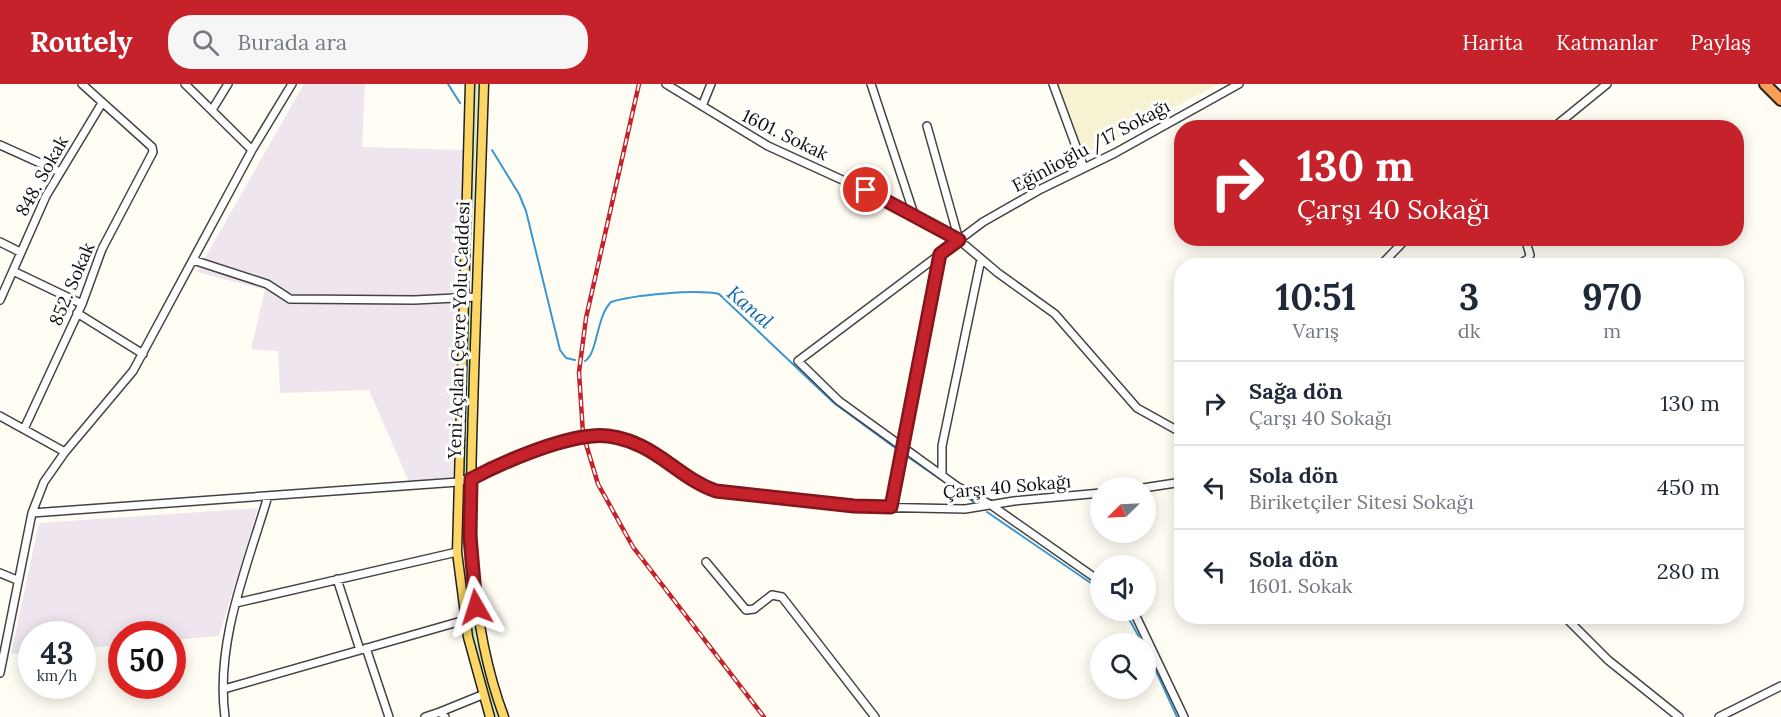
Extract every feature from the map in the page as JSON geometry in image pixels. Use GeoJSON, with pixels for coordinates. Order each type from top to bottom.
{"type":"FeatureCollection","features":[{"type":"Feature","properties":{"kind":"highway"},"geometry":{"type":"LineString","coordinates":[[1766,84],[1780,99]]}},
{"type":"Feature","properties":{"kind":"main road","name":"Yeni Açılan Çevre Yolu Caddesi"},"geometry":{"type":"LineString","coordinates":[[470,84],[457,552],[465,620],[482,695],[490,717]]}},
{"type":"Feature","properties":{"kind":"main road","name":"Yeni Açılan Çevre Yolu Caddesi"},"geometry":{"type":"LineString","coordinates":[[484,84],[470,536],[474,593],[482,644],[504,717]]}},
{"type":"Feature","properties":{"kind":"street"},"geometry":{"type":"LineString","coordinates":[[82,84],[102,103]]}},
{"type":"Feature","properties":{"kind":"street"},"geometry":{"type":"LineString","coordinates":[[185,84],[252,150]]}},
{"type":"Feature","properties":{"kind":"street"},"geometry":{"type":"LineString","coordinates":[[212,110],[228,84]]}},
{"type":"Feature","properties":{"kind":"street"},"geometry":{"type":"LineString","coordinates":[[0,673],[32,513],[44,482],[64,452],[123,384],[143,354],[252,150],[292,84]]}},
{"type":"Feature","properties":{"kind":"street","name":"1601. Sokak"},"geometry":{"type":"LineString","coordinates":[[666,84],[674,86],[768,146],[914,214],[959,240],[1055,314],[1137,408],[1174,429]]}},
{"type":"Feature","properties":{"kind":"street"},"geometry":{"type":"LineString","coordinates":[[702,106],[711,84]]}},
{"type":"Feature","properties":{"kind":"street"},"geometry":{"type":"LineString","coordinates":[[871,84],[914,214]]}},
{"type":"Feature","properties":{"kind":"street"},"geometry":{"type":"LineString","coordinates":[[1053,84],[1084,168]]}},
{"type":"Feature","properties":{"kind":"street","name":"Eğinlioğlu /17 Sokağı"},"geometry":{"type":"LineString","coordinates":[[904,447],[829,393],[798,362],[983,222],[1017,201],[1084,168],[1239,84]]}},
{"type":"Feature","properties":{"kind":"street"},"geometry":{"type":"LineString","coordinates":[[1562,120],[1607,84]]}},
{"type":"Feature","properties":{"kind":"street","name":"852. Sokak"},"geometry":{"type":"LineString","coordinates":[[24,429],[82,304],[102,249],[152,154],[152,147],[102,103]]}},
{"type":"Feature","properties":{"kind":"street","name":"848. Sokak"},"geometry":{"type":"LineString","coordinates":[[0,300],[20,252],[60,172],[102,103]]}},
{"type":"Feature","properties":{"kind":"street"},"geometry":{"type":"LineString","coordinates":[[927,126],[959,240]]}},
{"type":"Feature","properties":{"kind":"street"},"geometry":{"type":"LineString","coordinates":[[0,146],[60,172]]}},
{"type":"Feature","properties":{"kind":"street"},"geometry":{"type":"LineString","coordinates":[[0,242],[20,252]]}},
{"type":"Feature","properties":{"kind":"street"},"geometry":{"type":"LineString","coordinates":[[1388,258],[1399,246]]}},
{"type":"Feature","properties":{"kind":"street"},"geometry":{"type":"LineString","coordinates":[[891,507],[940,254]]}},
{"type":"Feature","properties":{"kind":"street"},"geometry":{"type":"LineString","coordinates":[[942,474],[942,446],[981,259]]}},
{"type":"Feature","properties":{"kind":"street"},"geometry":{"type":"LineString","coordinates":[[194,260],[267,284],[290,299],[414,300],[477,297]]}},
{"type":"Feature","properties":{"kind":"street"},"geometry":{"type":"LineString","coordinates":[[13,270],[82,304]]}},
{"type":"Feature","properties":{"kind":"street"},"geometry":{"type":"LineString","coordinates":[[77,313],[143,354]]}},
{"type":"Feature","properties":{"kind":"street"},"geometry":{"type":"LineString","coordinates":[[0,416],[64,452]]}},
{"type":"Feature","properties":{"kind":"street","name":"Çarşı 40 Sokağı"},"geometry":{"type":"LineString","coordinates":[[32,513],[458,482],[578,438],[601,436],[640,445],[696,483],[716,491],[854,506],[965,509],[1090,494]]}},
{"type":"Feature","properties":{"kind":"street"},"geometry":{"type":"LineString","coordinates":[[904,447],[1090,574]]}},
{"type":"Feature","properties":{"kind":"street"},"geometry":{"type":"LineString","coordinates":[[1156,486],[1174,483]]}},
{"type":"Feature","properties":{"kind":"street"},"geometry":{"type":"LineString","coordinates":[[225,717],[226,643],[268,496]]}},
{"type":"Feature","properties":{"kind":"street"},"geometry":{"type":"LineString","coordinates":[[236,603],[457,552]]}},
{"type":"Feature","properties":{"kind":"street"},"geometry":{"type":"LineString","coordinates":[[706,562],[746,610],[754,609],[772,595],[782,597],[875,717]]}},
{"type":"Feature","properties":{"kind":"street"},"geometry":{"type":"LineString","coordinates":[[0,573],[17,580]]}},
{"type":"Feature","properties":{"kind":"street"},"geometry":{"type":"LineString","coordinates":[[337,579],[389,717]]}},
{"type":"Feature","properties":{"kind":"street"},"geometry":{"type":"LineString","coordinates":[[224,689],[465,620]]}},
{"type":"Feature","properties":{"kind":"street"},"geometry":{"type":"LineString","coordinates":[[1138,621],[1184,717]]}},
{"type":"Feature","properties":{"kind":"street"},"geometry":{"type":"LineString","coordinates":[[1572,624],[1608,660],[1678,717]]}},
{"type":"Feature","properties":{"kind":"street"},"geometry":{"type":"LineString","coordinates":[[1719,717],[1781,686]]}},
{"type":"Feature","properties":{"kind":"street"},"geometry":{"type":"LineString","coordinates":[[425,717],[442,715],[482,695]]}},
{"type":"Feature","properties":{"kind":"shaded area"},"geometry":{"type":"Polygon","coordinates":[[[304,84],[365,84],[362,147],[463,150],[453,477],[409,482],[369,390],[280,393],[278,351],[251,349],[265,290],[197,272],[304,84]]]}},
{"type":"Feature","properties":{"kind":"shaded area"},"geometry":{"type":"Polygon","coordinates":[[[1056,84],[1219,84],[1082,155],[1056,84]]]}},
{"type":"Feature","properties":{"kind":"shaded area"},"geometry":{"type":"Polygon","coordinates":[[[258,508],[219,636],[186,639],[186,621],[108,621],[108,646],[96,647],[96,621],[18,621],[39,523],[258,508]]]}},
{"type":"Feature","properties":{"kind":"shaded area"},"geometry":{"type":"Polygon","coordinates":[[[18,621],[18,654],[11,654],[18,621]]]}},
{"type":"Feature","properties":{"kind":"green space"},"geometry":{"type":"Polygon","coordinates":[[[474,84],[478,84],[473,223],[470,223],[474,84]]]}},
{"type":"Feature","properties":{"kind":"green space"},"geometry":{"type":"Polygon","coordinates":[[[469,301],[473,301],[467,478],[463,477],[469,301]]]}},
{"type":"Feature","properties":{"kind":"green space"},"geometry":{"type":"Polygon","coordinates":[[[462,486],[467,487],[467,546],[471,604],[482,661],[499,717],[495,717],[486,689],[472,632],[463,545],[462,486]]]}},
{"type":"Feature","properties":{"kind":"waterway","name":"Kanal"},"geometry":{"type":"LineString","coordinates":[[448,84],[460,103]]}},
{"type":"Feature","properties":{"kind":"waterway","name":"Kanal"},"geometry":{"type":"LineString","coordinates":[[492,150],[519,194],[526,211],[560,350],[566,358],[575,360]]}},
{"type":"Feature","properties":{"kind":"waterway","name":"Kanal"},"geometry":{"type":"LineString","coordinates":[[585,361],[592,351],[602,316],[611,302],[665,294],[696,292],[719,294],[834,403],[898,450]]}},
{"type":"Feature","properties":{"kind":"waterway","name":"Kanal"},"geometry":{"type":"LineString","coordinates":[[908,457],[975,503]]}},
{"type":"Feature","properties":{"kind":"waterway","name":"Kanal"},"geometry":{"type":"LineString","coordinates":[[987,512],[1090,582]]}},
{"type":"Feature","properties":{"kind":"waterway","name":"Kanal"},"geometry":{"type":"LineString","coordinates":[[1130,621],[1137,633]]}},
{"type":"Feature","properties":{"kind":"waterway","name":"Kanal"},"geometry":{"type":"LineString","coordinates":[[1156,671],[1177,717]]}},
{"type":"Feature","properties":{"kind":"railway"},"geometry":{"type":"LineString","coordinates":[[639,84],[586,318],[579,372],[583,434],[598,484],[633,547],[764,717]]}},
{"type":"Feature","properties":{"kind":"route"},"geometry":{"type":"LineString","coordinates":[[476,607],[470,536],[471,479],[494,467],[578,438],[595,435],[610,436],[640,445],[696,483],[716,491],[854,506],[891,507],[940,254],[959,240],[866,190]]}}]}
